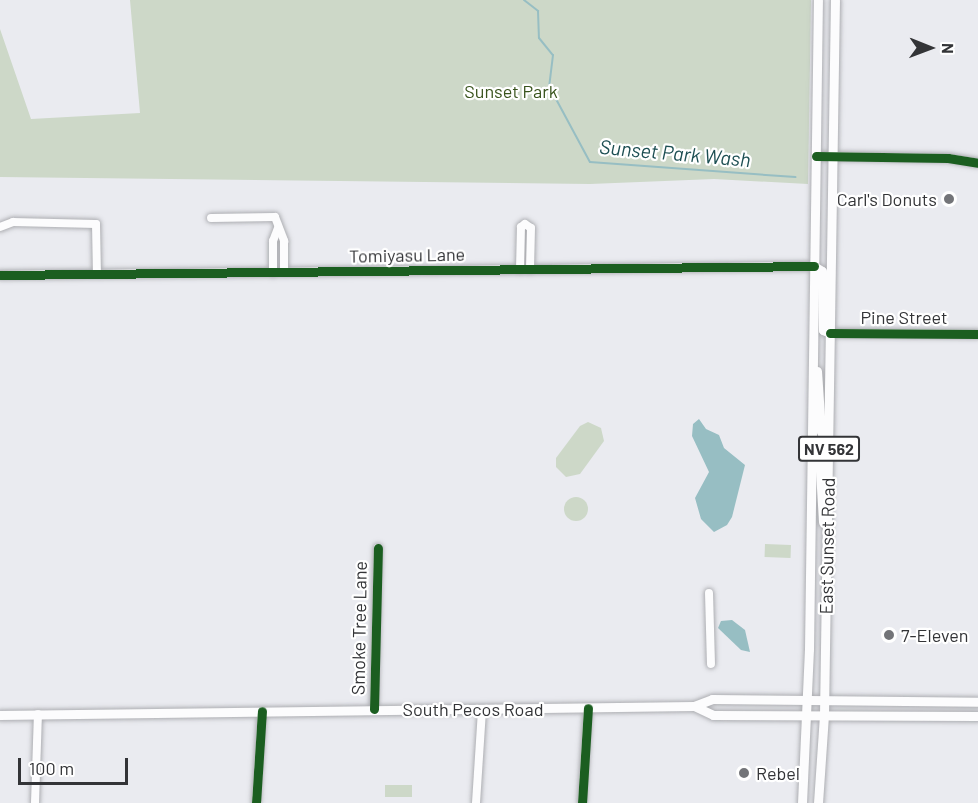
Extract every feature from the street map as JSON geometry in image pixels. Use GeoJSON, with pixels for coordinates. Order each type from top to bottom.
{"type":"FeatureCollection","features":[{"type":"Feature","properties":{"kind":"main road","name":"East Sunset Road"},"geometry":{"type":"LineString","coordinates":[[802,803],[808,700],[818,0]]}},
{"type":"Feature","properties":{"kind":"main road","name":"East Sunset Road"},"geometry":{"type":"LineString","coordinates":[[818,803],[824,714],[835,0]]}},
{"type":"Feature","properties":{"kind":"main road"},"geometry":{"type":"LineString","coordinates":[[814,266],[822,271],[823,330],[831,333]]}},
{"type":"Feature","properties":{"kind":"main road"},"geometry":{"type":"LineString","coordinates":[[814,333],[821,431],[825,442],[829,442]]}},
{"type":"Feature","properties":{"kind":"main road"},"geometry":{"type":"LineString","coordinates":[[812,442],[819,454],[819,501],[827,533]]}},
{"type":"Feature","properties":{"kind":"main road","name":"South Pecos Road"},"geometry":{"type":"LineString","coordinates":[[0,715],[694,706],[712,699],[978,702]]}},
{"type":"Feature","properties":{"kind":"main road","name":"South Pecos Road"},"geometry":{"type":"LineString","coordinates":[[694,706],[712,715],[978,716]]}},
{"type":"Feature","properties":{"kind":"street"},"geometry":{"type":"LineString","coordinates":[[816,156],[948,158],[978,163]]}},
{"type":"Feature","properties":{"kind":"street"},"geometry":{"type":"LineString","coordinates":[[211,218],[275,217],[284,241],[284,273]]}},
{"type":"Feature","properties":{"kind":"street"},"geometry":{"type":"LineString","coordinates":[[0,227],[13,222],[96,224],[97,274]]}},
{"type":"Feature","properties":{"kind":"street"},"geometry":{"type":"LineString","coordinates":[[520,270],[521,227],[525,224],[531,228],[530,270]]}},
{"type":"Feature","properties":{"kind":"street"},"geometry":{"type":"LineString","coordinates":[[273,273],[273,241],[278,228]]}},
{"type":"Feature","properties":{"kind":"street","name":"Tomiyasu Lane"},"geometry":{"type":"LineString","coordinates":[[0,275],[814,266]]}},
{"type":"Feature","properties":{"kind":"street","name":"Pine Street"},"geometry":{"type":"LineString","coordinates":[[831,333],[978,334]]}},
{"type":"Feature","properties":{"kind":"street","name":"Smoke Tree Lane"},"geometry":{"type":"LineString","coordinates":[[374,710],[378,548]]}},
{"type":"Feature","properties":{"kind":"street"},"geometry":{"type":"LineString","coordinates":[[709,593],[711,664]]}},
{"type":"Feature","properties":{"kind":"street"},"geometry":{"type":"LineString","coordinates":[[582,803],[588,708]]}},
{"type":"Feature","properties":{"kind":"street"},"geometry":{"type":"LineString","coordinates":[[476,803],[482,709]]}},
{"type":"Feature","properties":{"kind":"street"},"geometry":{"type":"LineString","coordinates":[[256,803],[262,711]]}},
{"type":"Feature","properties":{"kind":"street"},"geometry":{"type":"LineString","coordinates":[[35,803],[38,714]]}},
{"type":"Feature","properties":{"kind":"green space","name":"Sunset Park"},"geometry":{"type":"Polygon","coordinates":[[[130,0],[811,0],[808,184],[714,179],[590,184],[0,177],[0,29],[31,119],[140,113],[130,0]]]}},
{"type":"Feature","properties":{"kind":"green space"},"geometry":{"type":"Polygon","coordinates":[[[588,422],[601,428],[604,441],[580,474],[566,477],[556,467],[556,458],[580,426],[588,422]]]}},
{"type":"Feature","properties":{"kind":"green space"},"geometry":{"type":"Polygon","coordinates":[[[576,497],[585,500],[588,509],[585,518],[576,521],[567,518],[564,509],[567,500],[576,497]]]}},
{"type":"Feature","properties":{"kind":"green space"},"geometry":{"type":"Polygon","coordinates":[[[765,544],[791,545],[791,558],[765,557],[765,544]]]}},
{"type":"Feature","properties":{"kind":"green space"},"geometry":{"type":"Polygon","coordinates":[[[385,785],[412,785],[412,797],[385,797],[385,785]]]}},
{"type":"Feature","properties":{"kind":"water"},"geometry":{"type":"Polygon","coordinates":[[[699,419],[706,429],[719,435],[724,448],[745,465],[732,517],[727,525],[714,532],[701,519],[695,498],[709,472],[692,436],[693,424],[699,419]]]}},
{"type":"Feature","properties":{"kind":"water"},"geometry":{"type":"Polygon","coordinates":[[[732,620],[745,630],[750,652],[741,650],[718,628],[721,621],[732,620]]]}},
{"type":"Feature","properties":{"kind":"waterway","name":"Sunset Park Wash"},"geometry":{"type":"LineString","coordinates":[[524,0],[538,11],[539,38],[553,55],[549,86],[590,162],[795,177]]}},
{"type":"Feature","properties":{"kind":"cycle path"},"geometry":{"type":"LineString","coordinates":[[816,156],[948,158],[978,163]]}},
{"type":"Feature","properties":{"kind":"cycle path"},"geometry":{"type":"LineString","coordinates":[[0,275],[814,266]]}},
{"type":"Feature","properties":{"kind":"cycle path"},"geometry":{"type":"LineString","coordinates":[[830,333],[978,334]]}},
{"type":"Feature","properties":{"kind":"cycle path"},"geometry":{"type":"LineString","coordinates":[[374,709],[378,548]]}},
{"type":"Feature","properties":{"kind":"cycle path"},"geometry":{"type":"LineString","coordinates":[[582,803],[588,708]]}},
{"type":"Feature","properties":{"kind":"cycle path"},"geometry":{"type":"LineString","coordinates":[[256,803],[262,711]]}},
{"type":"Feature","properties":{"kind":"place","name":"Carl's Donuts"},"geometry":{"type":"Point","coordinates":[949,199]}},
{"type":"Feature","properties":{"kind":"place","name":"7-Eleven"},"geometry":{"type":"Point","coordinates":[889,635]}},
{"type":"Feature","properties":{"kind":"place","name":"Rebel"},"geometry":{"type":"Point","coordinates":[744,773]}}]}
